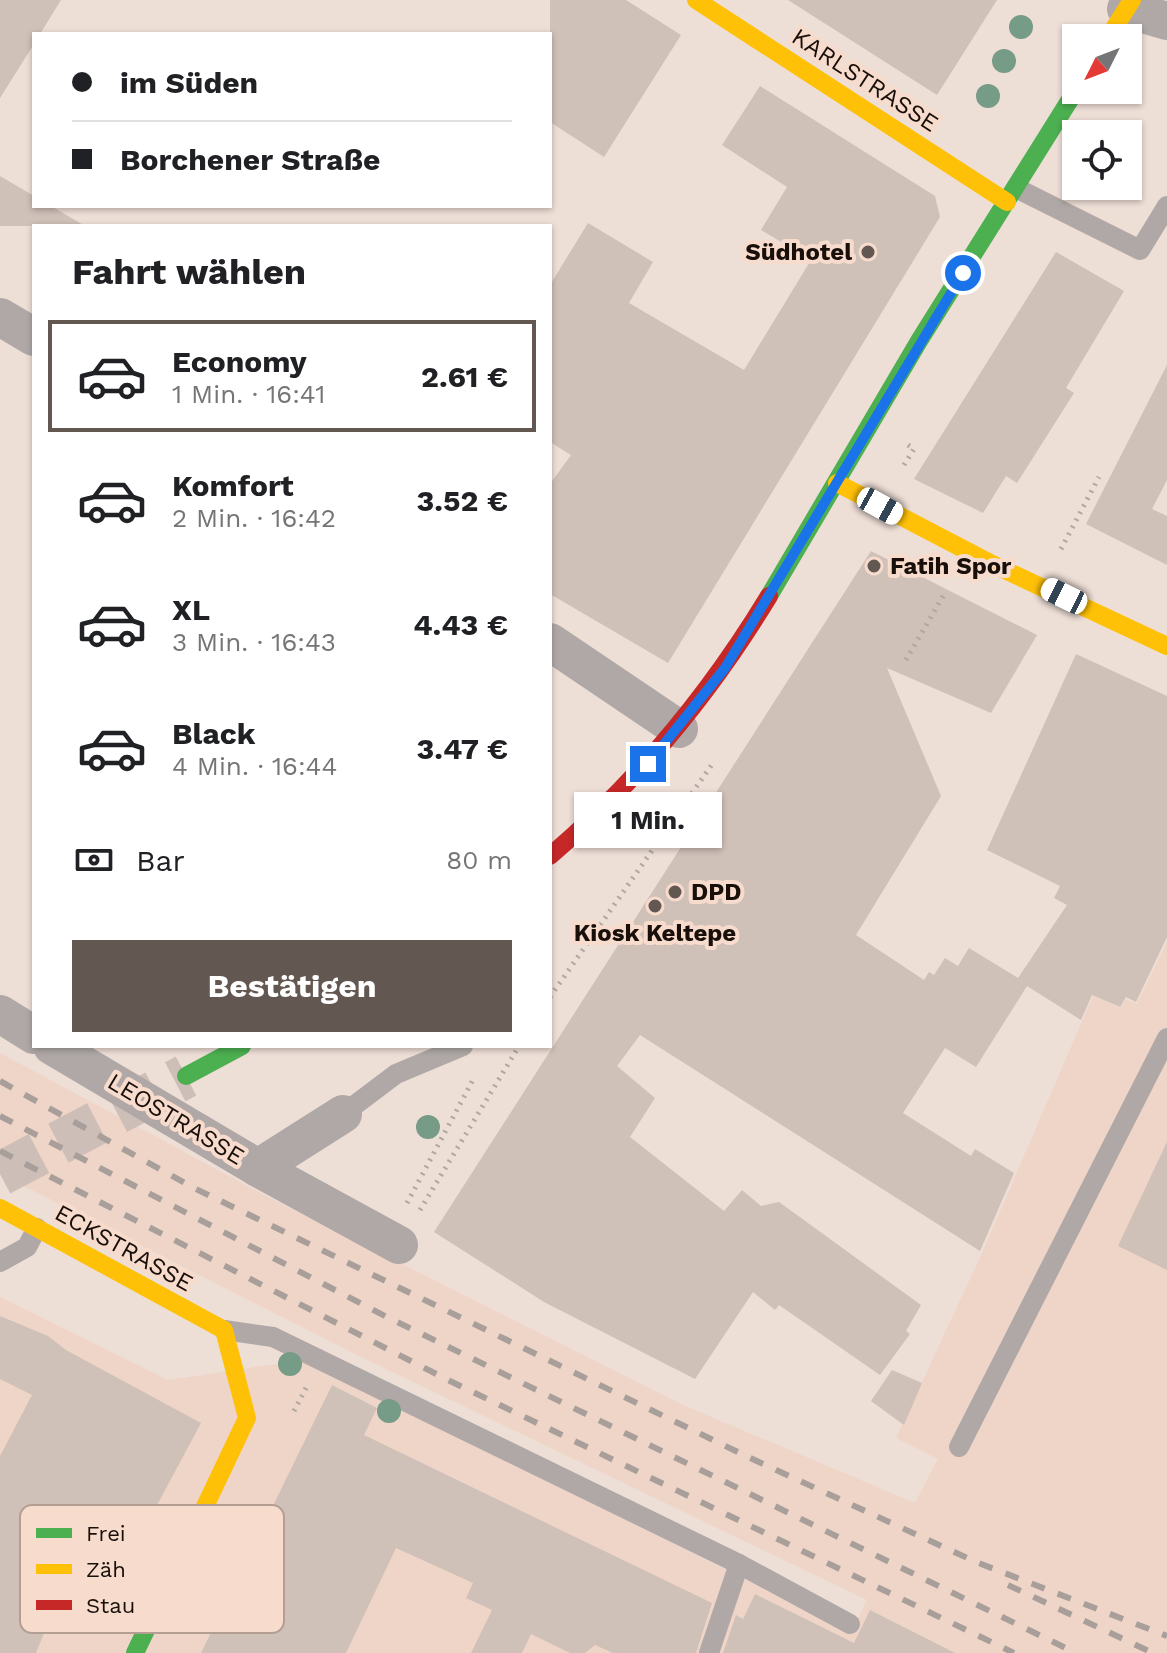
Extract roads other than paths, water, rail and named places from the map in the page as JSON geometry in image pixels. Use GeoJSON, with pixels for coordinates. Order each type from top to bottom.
{"type":"FeatureCollection","features":[{"type":"Feature","properties":{"kind":"street","name":"KARLSTRASSE"},"geometry":{"type":"LineString","coordinates":[[696,0],[1011,195]]}},
{"type":"Feature","properties":{"kind":"street"},"geometry":{"type":"LineString","coordinates":[[1122,16],[1167,21]]}},
{"type":"Feature","properties":{"kind":"street"},"geometry":{"type":"LineString","coordinates":[[552,854],[632,781],[679,729],[725,668],[1067,104]]}},
{"type":"Feature","properties":{"kind":"street"},"geometry":{"type":"LineString","coordinates":[[0,317],[32,336]]}},
{"type":"Feature","properties":{"kind":"street"},"geometry":{"type":"LineString","coordinates":[[837,483],[968,552],[1167,646]]}},
{"type":"Feature","properties":{"kind":"street"},"geometry":{"type":"LineString","coordinates":[[552,643],[679,729]]}},
{"type":"Feature","properties":{"kind":"street","name":"LEOSTRASSE"},"geometry":{"type":"LineString","coordinates":[[59,1048],[258,1168],[399,1245]]}},
{"type":"Feature","properties":{"kind":"street"},"geometry":{"type":"LineString","coordinates":[[186,1076],[238,1048]]}},
{"type":"Feature","properties":{"kind":"street","name":"LEOSTRASSE"},"geometry":{"type":"LineString","coordinates":[[258,1168],[343,1114]]}},
{"type":"Feature","properties":{"kind":"street","name":"ECKSTRASSE"},"geometry":{"type":"LineString","coordinates":[[0,1208],[224,1330]]}},
{"type":"Feature","properties":{"kind":"street"},"geometry":{"type":"LineString","coordinates":[[206,1505],[247,1418],[224,1330]]}},
{"type":"Feature","properties":{"kind":"street"},"geometry":{"type":"LineString","coordinates":[[135,1653],[145,1633]]}},
{"type":"Feature","properties":{"kind":"lane"},"geometry":{"type":"LineString","coordinates":[[1011,195],[1140,250],[1167,206]]}},
{"type":"Feature","properties":{"kind":"lane"},"geometry":{"type":"LineString","coordinates":[[959,1447],[1167,1038]]}},
{"type":"Feature","properties":{"kind":"lane"},"geometry":{"type":"LineString","coordinates":[[343,1114],[396,1074],[458,1048]]}},
{"type":"Feature","properties":{"kind":"lane"},"geometry":{"type":"LineString","coordinates":[[0,1262],[27,1247],[37,1228]]}},
{"type":"Feature","properties":{"kind":"lane"},"geometry":{"type":"LineString","coordinates":[[224,1330],[273,1337],[739,1564],[850,1624]]}},
{"type":"Feature","properties":{"kind":"lane"},"geometry":{"type":"LineString","coordinates":[[709,1653],[739,1564]]}},
{"type":"Feature","properties":{"kind":"tunnel"},"geometry":{"type":"LineString","coordinates":[[0,1174],[186,1076]]}},
{"type":"Feature","properties":{"kind":"railway"},"geometry":{"type":"LineString","coordinates":[[0,1081],[196,1189],[748,1457],[976,1562],[1167,1636]]}},
{"type":"Feature","properties":{"kind":"railway"},"geometry":{"type":"LineString","coordinates":[[0,1116],[387,1317],[1076,1653]]}},
{"type":"Feature","properties":{"kind":"railway"},"geometry":{"type":"LineString","coordinates":[[0,1151],[450,1381],[1014,1653]]}},
{"type":"Feature","properties":{"kind":"railway"},"geometry":{"type":"LineString","coordinates":[[1008,1585],[1153,1653]]}},
{"type":"Feature","properties":{"kind":"place","name":"Südhotel"},"geometry":{"type":"Point","coordinates":[868,252]}},
{"type":"Feature","properties":{"kind":"place","name":"Fatih Spor"},"geometry":{"type":"Point","coordinates":[874,566]}},
{"type":"Feature","properties":{"kind":"place","name":"DPD"},"geometry":{"type":"Point","coordinates":[675,892]}},
{"type":"Feature","properties":{"kind":"place","name":"Kiosk Keltepe"},"geometry":{"type":"Point","coordinates":[655,906]}}]}
